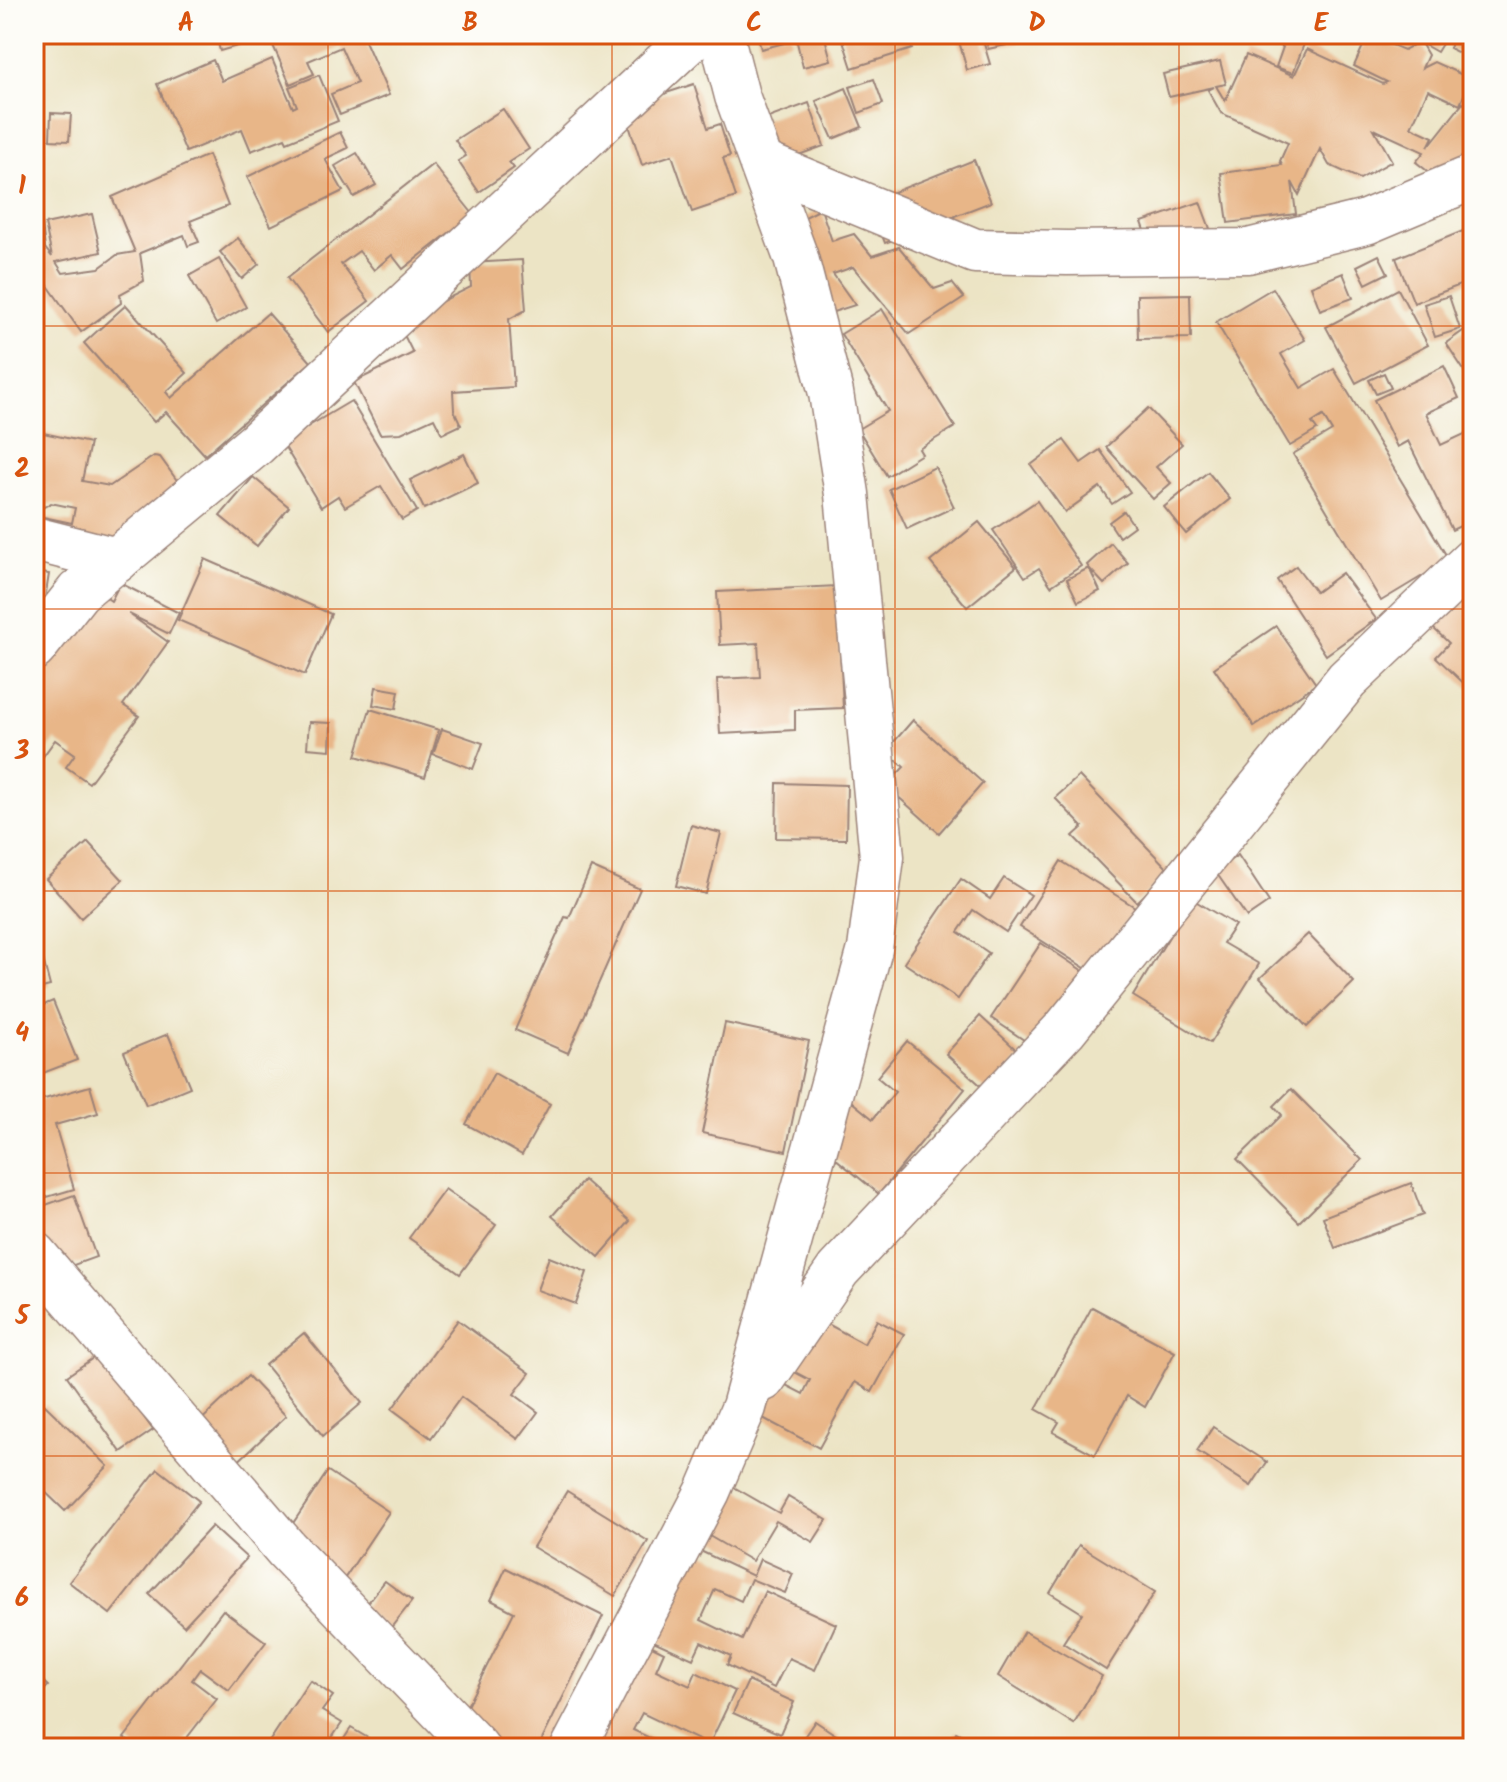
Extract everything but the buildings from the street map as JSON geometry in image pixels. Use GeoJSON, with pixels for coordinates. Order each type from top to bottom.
{"type":"FeatureCollection","features":[{"type":"Feature","properties":{"kind":"street"},"geometry":{"type":"LineString","coordinates":[[34,648],[78,592],[256,444],[696,34]]}},
{"type":"Feature","properties":{"kind":"street"},"geometry":{"type":"LineString","coordinates":[[573,1748],[708,1491],[744,1407],[870,949],[882,857],[847,494],[831,393],[796,258],[737,96],[721,34]]}},
{"type":"Feature","properties":{"kind":"street"},"geometry":{"type":"LineString","coordinates":[[762,163],[975,251],[1067,253],[1248,251],[1366,222],[1473,177]]}},
{"type":"Feature","properties":{"kind":"street"},"geometry":{"type":"LineString","coordinates":[[34,539],[117,560]]}},
{"type":"Feature","properties":{"kind":"street"},"geometry":{"type":"LineString","coordinates":[[744,1407],[838,1270],[1065,1029],[1347,680],[1473,560]]}},
{"type":"Feature","properties":{"kind":"street"},"geometry":{"type":"LineString","coordinates":[[34,1254],[286,1549],[477,1748]]}}]}
